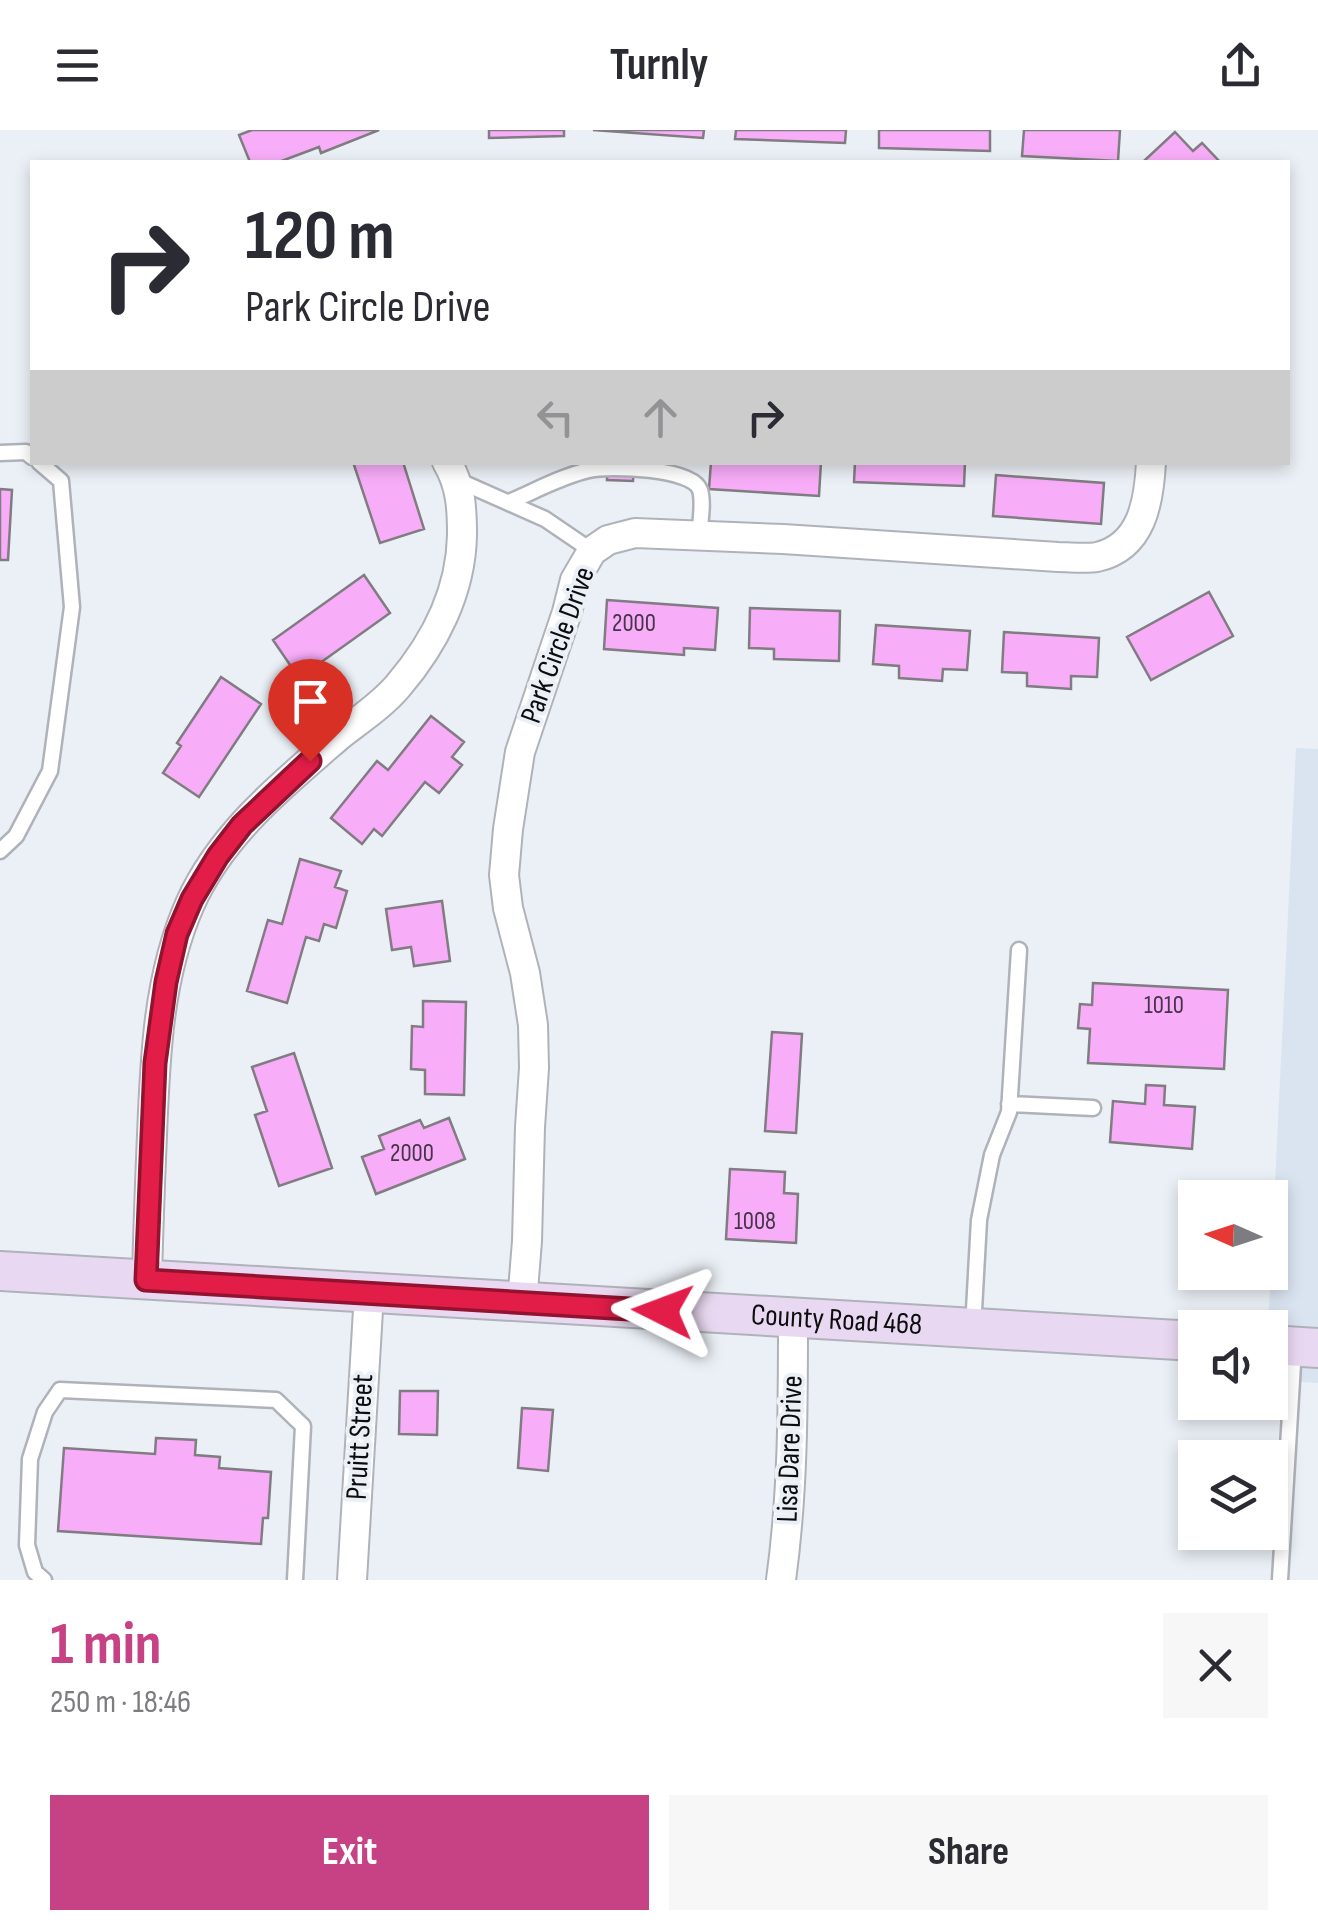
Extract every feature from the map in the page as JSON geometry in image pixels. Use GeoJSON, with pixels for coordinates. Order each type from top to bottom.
{"type":"FeatureCollection","features":[{"type":"Feature","properties":{"kind":"street","name":"Park Circle Drive"},"geometry":{"type":"LineString","coordinates":[[522,1303],[534,1068],[526,973],[508,908],[505,860],[520,752],[574,580],[592,551],[608,540],[634,533],[1096,557],[1132,538],[1141,519],[1151,465]]}},
{"type":"Feature","properties":{"kind":"street"},"geometry":{"type":"LineString","coordinates":[[146,1280],[155,1063],[177,934],[209,870],[242,825],[396,689],[422,655],[443,619],[456,581],[462,503],[452,471]]}},
{"type":"Feature","properties":{"kind":"street","name":"County Road 468"},"geometry":{"type":"LineString","coordinates":[[0,1271],[1178,1340]]}},
{"type":"Feature","properties":{"kind":"street","name":"Pruitt Street"},"geometry":{"type":"LineString","coordinates":[[352,1580],[369,1294]]}},
{"type":"Feature","properties":{"kind":"street","name":"Lisa Dare Drive"},"geometry":{"type":"LineString","coordinates":[[780,1580],[789,1520],[794,1318]]}},
{"type":"Feature","properties":{"kind":"lane"},"geometry":{"type":"LineString","coordinates":[[0,453],[26,452],[30,455]]}},
{"type":"Feature","properties":{"kind":"lane"},"geometry":{"type":"LineString","coordinates":[[0,852],[16,836],[50,771],[72,607],[61,481],[42,465]]}},
{"type":"Feature","properties":{"kind":"lane"},"geometry":{"type":"LineString","coordinates":[[510,502],[589,470],[665,472],[694,480],[700,488],[699,537]]}},
{"type":"Feature","properties":{"kind":"lane"},"geometry":{"type":"LineString","coordinates":[[452,471],[545,519],[592,551]]}},
{"type":"Feature","properties":{"kind":"lane"},"geometry":{"type":"LineString","coordinates":[[973,1328],[979,1220],[992,1155],[1010,1104],[1020,950]]}},
{"type":"Feature","properties":{"kind":"lane"},"geometry":{"type":"LineString","coordinates":[[1010,1104],[1093,1108]]}},
{"type":"Feature","properties":{"kind":"lane"},"geometry":{"type":"LineString","coordinates":[[1280,1580],[1294,1347]]}},
{"type":"Feature","properties":{"kind":"lane"},"geometry":{"type":"LineString","coordinates":[[44,1580],[36,1572],[26,1545],[30,1459],[45,1412],[60,1390],[276,1400],[303,1426],[295,1580]]}},
{"type":"Feature","properties":{"kind":"shaded area"},"geometry":{"type":"Polygon","coordinates":[[[1296,748],[1318,749],[1318,1334],[1288,1330],[1288,1310],[1269,1310],[1270,1290],[1288,1290],[1288,1180],[1275,1180],[1296,748]]]}},
{"type":"Feature","properties":{"kind":"shaded area"},"geometry":{"type":"Polygon","coordinates":[[[1288,1361],[1318,1362],[1318,1383],[1288,1381],[1288,1361]]]}},
{"type":"Feature","properties":{"kind":"building"},"geometry":{"type":"Polygon","coordinates":[[[252,130],[379,130],[321,153],[319,147],[284,160],[249,160],[239,135],[252,130]]]}},
{"type":"Feature","properties":{"kind":"building"},"geometry":{"type":"Polygon","coordinates":[[[489,130],[564,130],[564,136],[489,138],[489,130]]]}},
{"type":"Feature","properties":{"kind":"building"},"geometry":{"type":"Polygon","coordinates":[[[593,130],[704,130],[703,138],[593,130]]]}},
{"type":"Feature","properties":{"kind":"building"},"geometry":{"type":"Polygon","coordinates":[[[736,130],[846,130],[845,143],[735,139],[736,130]]]}},
{"type":"Feature","properties":{"kind":"building"},"geometry":{"type":"Polygon","coordinates":[[[879,130],[990,130],[990,151],[879,148],[879,130]]]}},
{"type":"Feature","properties":{"kind":"building"},"geometry":{"type":"Polygon","coordinates":[[[1024,130],[1120,130],[1118,160],[1022,156],[1024,130]]]}},
{"type":"Feature","properties":{"kind":"building"},"geometry":{"type":"Polygon","coordinates":[[[1175,132],[1193,151],[1202,143],[1218,160],[1145,160],[1175,132]]]}},
{"type":"Feature","properties":{"kind":"building"},"geometry":{"type":"Polygon","coordinates":[[[354,465],[404,465],[424,529],[380,543],[354,465]]]}},
{"type":"Feature","properties":{"kind":"building"},"geometry":{"type":"Polygon","coordinates":[[[608,465],[634,465],[633,481],[607,480],[608,465]]]}},
{"type":"Feature","properties":{"kind":"building"},"geometry":{"type":"Polygon","coordinates":[[[711,465],[821,465],[819,496],[709,489],[711,465]]]}},
{"type":"Feature","properties":{"kind":"building"},"geometry":{"type":"Polygon","coordinates":[[[855,465],[965,465],[964,486],[854,482],[855,465]]]}},
{"type":"Feature","properties":{"kind":"building"},"geometry":{"type":"Polygon","coordinates":[[[996,475],[1104,483],[1101,524],[993,516],[996,475]]]}},
{"type":"Feature","properties":{"kind":"building"},"geometry":{"type":"Polygon","coordinates":[[[0,489],[12,490],[8,560],[0,560],[0,489]]]}},
{"type":"Feature","properties":{"kind":"building"},"geometry":{"type":"Polygon","coordinates":[[[364,575],[390,613],[299,678],[273,640],[364,575]]]}},
{"type":"Feature","properties":{"kind":"building"},"geometry":{"type":"Polygon","coordinates":[[[1209,592],[1233,636],[1151,680],[1127,637],[1209,592]]]}},
{"type":"Feature","properties":{"kind":"building"},"geometry":{"type":"Polygon","coordinates":[[[607,600],[718,608],[715,650],[684,648],[684,655],[604,649],[607,600]]]}},
{"type":"Feature","properties":{"kind":"building"},"geometry":{"type":"Polygon","coordinates":[[[750,608],[840,611],[839,661],[774,659],[774,649],[749,648],[750,608]]]}},
{"type":"Feature","properties":{"kind":"building"},"geometry":{"type":"Polygon","coordinates":[[[876,625],[970,631],[967,670],[943,669],[942,681],[899,678],[899,666],[873,664],[876,625]]]}},
{"type":"Feature","properties":{"kind":"building"},"geometry":{"type":"Polygon","coordinates":[[[1004,632],[1099,638],[1097,677],[1071,676],[1071,689],[1027,686],[1027,673],[1002,672],[1004,632]]]}},
{"type":"Feature","properties":{"kind":"building"},"geometry":{"type":"Polygon","coordinates":[[[221,677],[261,704],[199,797],[163,773],[181,746],[177,743],[221,677]]]}},
{"type":"Feature","properties":{"kind":"building"},"geometry":{"type":"Polygon","coordinates":[[[431,716],[464,742],[452,757],[462,765],[439,793],[425,782],[382,836],[374,829],[362,844],[331,818],[377,761],[388,770],[431,716]]]}},
{"type":"Feature","properties":{"kind":"building"},"geometry":{"type":"Polygon","coordinates":[[[300,859],[341,871],[335,887],[347,891],[336,928],[324,924],[319,941],[306,937],[287,1003],[247,991],[268,920],[282,924],[300,859]]]}},
{"type":"Feature","properties":{"kind":"building"},"geometry":{"type":"Polygon","coordinates":[[[442,901],[450,961],[414,966],[411,947],[392,950],[386,909],[442,901]]]}},
{"type":"Feature","properties":{"kind":"building"},"geometry":{"type":"Polygon","coordinates":[[[1093,983],[1228,990],[1224,1069],[1088,1063],[1090,1029],[1078,1028],[1080,1004],[1092,1005],[1093,983]]]}},
{"type":"Feature","properties":{"kind":"building"},"geometry":{"type":"Polygon","coordinates":[[[423,1001],[466,1002],[464,1095],[425,1094],[425,1070],[411,1069],[412,1026],[423,1027],[423,1001]]]}},
{"type":"Feature","properties":{"kind":"building"},"geometry":{"type":"Polygon","coordinates":[[[772,1032],[802,1034],[796,1133],[765,1131],[772,1032]]]}},
{"type":"Feature","properties":{"kind":"building"},"geometry":{"type":"Polygon","coordinates":[[[294,1053],[332,1168],[279,1186],[255,1115],[267,1111],[252,1067],[294,1053]]]}},
{"type":"Feature","properties":{"kind":"building"},"geometry":{"type":"Polygon","coordinates":[[[1146,1085],[1165,1086],[1164,1105],[1195,1107],[1192,1149],[1110,1142],[1113,1101],[1145,1104],[1146,1085]]]}},
{"type":"Feature","properties":{"kind":"building"},"geometry":{"type":"Polygon","coordinates":[[[449,1118],[465,1159],[376,1194],[362,1157],[384,1149],[379,1136],[420,1120],[424,1128],[449,1118]]]}},
{"type":"Feature","properties":{"kind":"building"},"geometry":{"type":"Polygon","coordinates":[[[730,1169],[785,1172],[784,1193],[798,1194],[796,1243],[726,1239],[730,1169]]]}},
{"type":"Feature","properties":{"kind":"building"},"geometry":{"type":"Polygon","coordinates":[[[400,1391],[438,1391],[437,1435],[399,1434],[400,1391]]]}},
{"type":"Feature","properties":{"kind":"building"},"geometry":{"type":"Polygon","coordinates":[[[522,1408],[553,1410],[548,1471],[518,1468],[522,1408]]]}},
{"type":"Feature","properties":{"kind":"building"},"geometry":{"type":"Polygon","coordinates":[[[156,1438],[196,1440],[195,1455],[220,1457],[219,1468],[271,1472],[268,1518],[263,1518],[261,1544],[58,1531],[64,1448],[155,1454],[156,1438]]]}},
{"type":"Feature","properties":{"kind":"route"},"geometry":{"type":"LineString","coordinates":[[310,761],[242,825],[218,856],[192,899],[177,934],[155,1063],[146,1280],[663,1311]]}}]}
